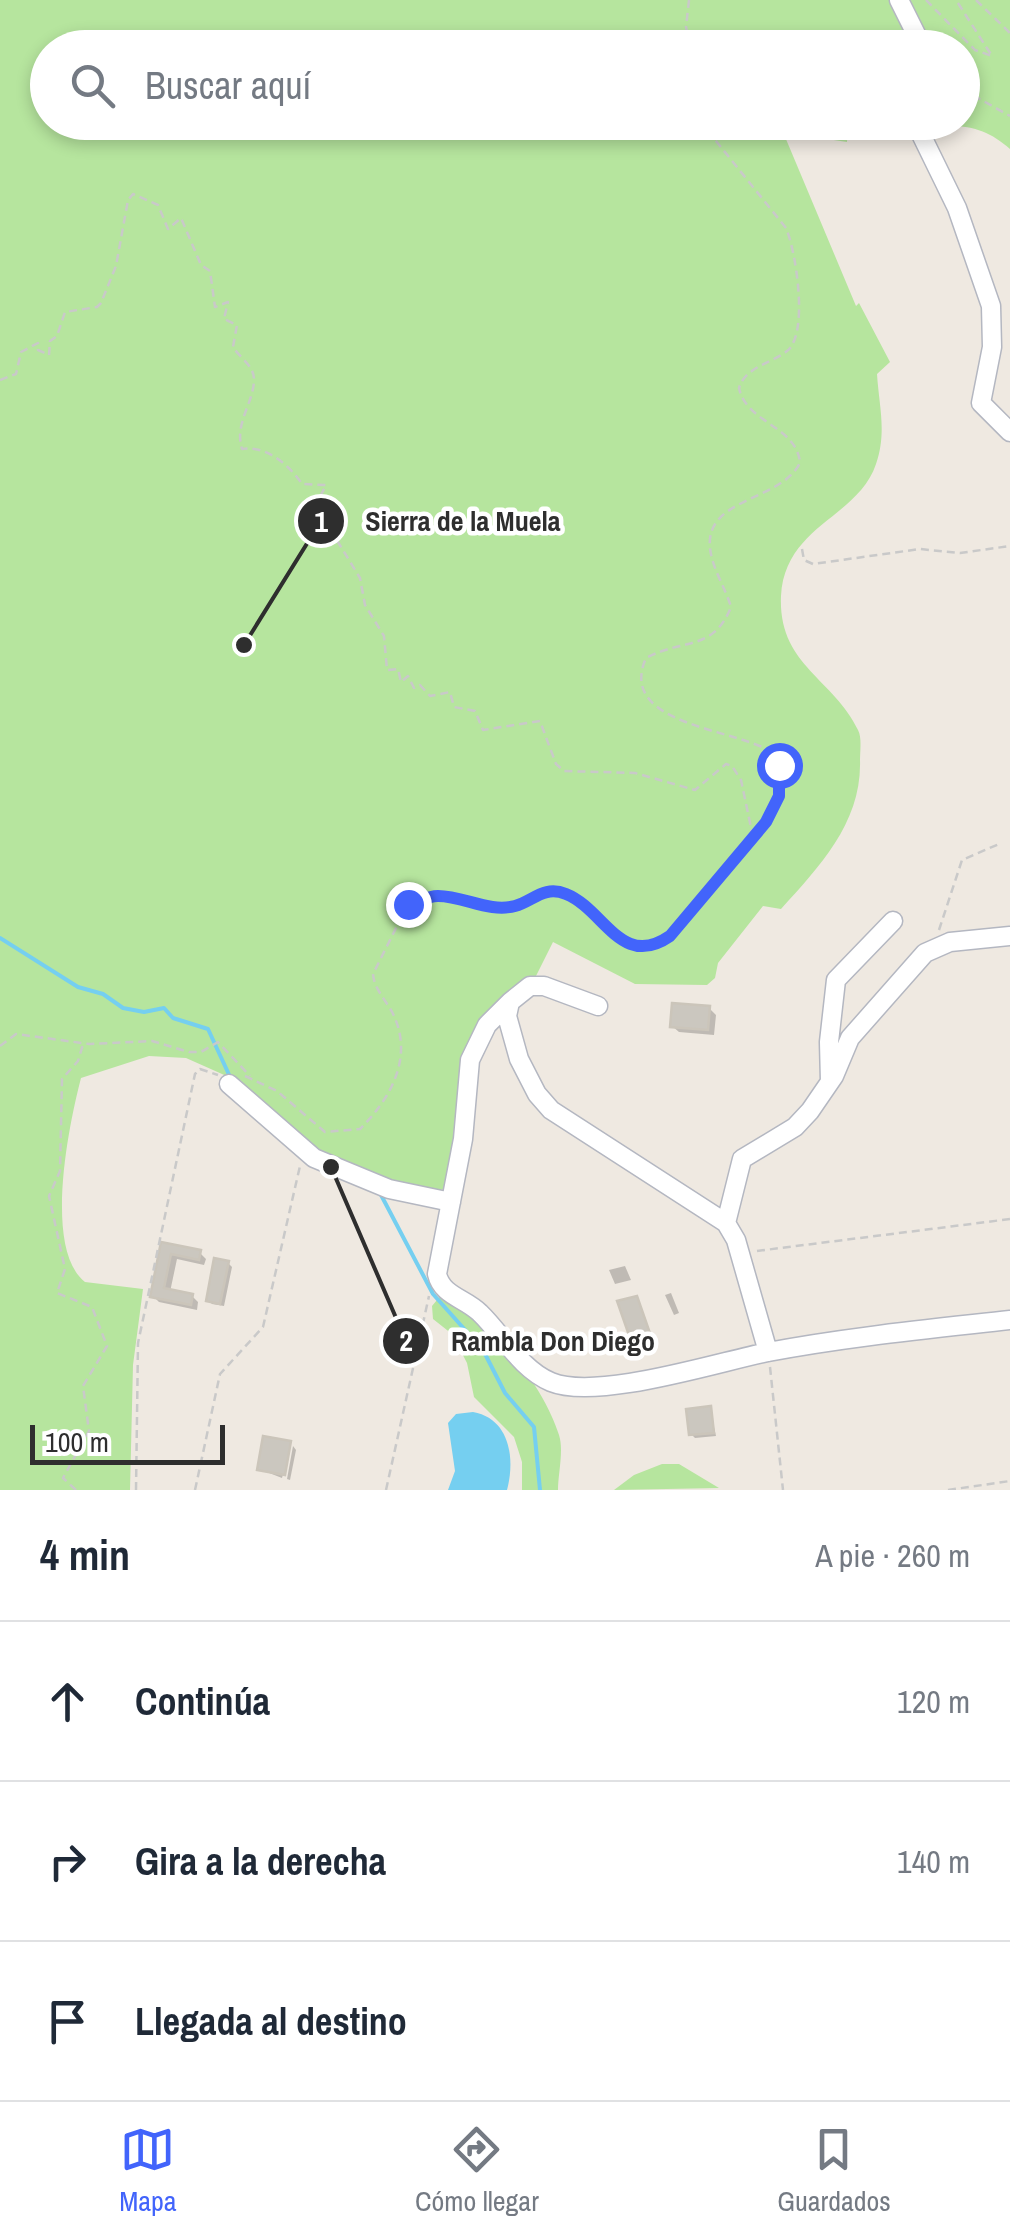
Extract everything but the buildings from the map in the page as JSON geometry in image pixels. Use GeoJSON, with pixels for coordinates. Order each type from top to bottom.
{"type":"FeatureCollection","features":[{"type":"Feature","properties":{"kind":"street"},"geometry":{"type":"LineString","coordinates":[[899,0],[914,30]]}},
{"type":"Feature","properties":{"kind":"street"},"geometry":{"type":"LineString","coordinates":[[924,140],[956,208],[991,306],[992,346],[981,403],[1010,432]]}},
{"type":"Feature","properties":{"kind":"street"},"geometry":{"type":"LineString","coordinates":[[830,1083],[828,1042],[836,980],[893,920]]}},
{"type":"Feature","properties":{"kind":"street"},"geometry":{"type":"LineString","coordinates":[[726,1223],[742,1159],[794,1127],[830,1083],[850,1038],[934,946],[1010,936]]}},
{"type":"Feature","properties":{"kind":"street"},"geometry":{"type":"LineString","coordinates":[[598,1006],[544,986],[530,986],[486,1024],[470,1060],[469,1099],[439,1284],[480,1313],[530,1368],[550,1382],[613,1383],[700,1370],[768,1352],[1010,1320]]}},
{"type":"Feature","properties":{"kind":"street"},"geometry":{"type":"LineString","coordinates":[[510,1002],[507,1016],[520,1059],[536,1094],[551,1110],[726,1223],[740,1253],[768,1352]]}},
{"type":"Feature","properties":{"kind":"street"},"geometry":{"type":"LineString","coordinates":[[228,1084],[300,1150],[342,1173],[451,1202]]}},
{"type":"Feature","properties":{"kind":"path"},"geometry":{"type":"LineString","coordinates":[[687,30],[689,0]]}},
{"type":"Feature","properties":{"kind":"path"},"geometry":{"type":"LineString","coordinates":[[926,0],[955,30]]}},
{"type":"Feature","properties":{"kind":"path"},"geometry":{"type":"LineString","coordinates":[[956,0],[975,30]]}},
{"type":"Feature","properties":{"kind":"path"},"geometry":{"type":"LineString","coordinates":[[976,0],[1010,33]]}},
{"type":"Feature","properties":{"kind":"path"},"geometry":{"type":"LineString","coordinates":[[980,37],[992,56],[980,52]]}},
{"type":"Feature","properties":{"kind":"path"},"geometry":{"type":"LineString","coordinates":[[980,99],[1010,116]]}},
{"type":"Feature","properties":{"kind":"path"},"geometry":{"type":"LineString","coordinates":[[0,1046],[16,1034],[116,1045],[152,1041],[201,1052],[218,1042],[251,1077],[277,1091],[325,1132],[360,1130],[388,1092],[402,1060],[403,1040],[372,974],[408,904],[436,896],[489,908],[517,906],[538,892],[565,893],[608,930],[631,944],[649,946],[670,936],[753,838],[779,796],[779,765],[772,754],[742,737],[665,716],[650,701],[641,677],[646,658],[664,648],[704,641],[722,628],[731,606],[710,550],[714,523],[725,512],[782,483],[800,463],[793,442],[744,402],[739,388],[744,376],[787,351],[797,336],[792,245],[786,228],[715,140]]}},
{"type":"Feature","properties":{"kind":"path"},"geometry":{"type":"LineString","coordinates":[[0,380],[16,374],[21,352],[33,344],[38,342],[38,350],[49,355],[50,341],[57,336],[65,312],[97,308],[116,266],[128,200],[133,194],[158,206],[165,216],[166,228],[181,218],[201,265],[210,271],[215,307],[228,302],[224,319],[236,325],[233,348],[246,359],[254,378],[240,424],[242,449],[257,448],[285,462],[302,484],[326,485],[315,507],[325,536],[338,542],[360,578],[365,605],[387,646],[387,670],[398,669],[401,682],[408,676],[414,688],[420,685],[430,696],[450,692],[454,707],[475,710],[484,730],[540,721],[556,764],[576,775],[607,770],[635,773],[695,790],[726,764],[732,766],[751,815],[753,838]]}},
{"type":"Feature","properties":{"kind":"path"},"geometry":{"type":"LineString","coordinates":[[802,550],[804,560],[813,564],[920,549],[960,553],[1010,546]]}},
{"type":"Feature","properties":{"kind":"path"},"geometry":{"type":"LineString","coordinates":[[934,946],[962,860],[999,844]]}},
{"type":"Feature","properties":{"kind":"path"},"geometry":{"type":"LineString","coordinates":[[76,1490],[63,1478],[89,1431],[83,1386],[107,1346],[92,1307],[57,1294],[65,1269],[49,1196],[60,1171],[62,1079],[78,1061],[84,1041]]}},
{"type":"Feature","properties":{"kind":"path"},"geometry":{"type":"LineString","coordinates":[[136,1490],[138,1343],[180,1133],[195,1074],[210,1071],[228,1084]]}},
{"type":"Feature","properties":{"kind":"path"},"geometry":{"type":"LineString","coordinates":[[195,1490],[220,1374],[263,1326],[300,1150]]}},
{"type":"Feature","properties":{"kind":"path"},"geometry":{"type":"LineString","coordinates":[[740,1253],[1010,1219]]}},
{"type":"Feature","properties":{"kind":"path"},"geometry":{"type":"LineString","coordinates":[[386,1490],[425,1308]]}},
{"type":"Feature","properties":{"kind":"path"},"geometry":{"type":"LineString","coordinates":[[768,1352],[784,1490]]}},
{"type":"Feature","properties":{"kind":"path"},"geometry":{"type":"LineString","coordinates":[[948,1490],[1010,1480]]}},
{"type":"Feature","properties":{"kind":"green space"},"geometry":{"type":"Polygon","coordinates":[[[0,0],[892,0],[907,30],[30,30],[30,140],[786,140],[856,306],[859,303],[890,362],[877,374],[882,430],[876,464],[854,497],[795,553],[785,572],[781,596],[788,639],[797,655],[847,712],[861,744],[854,803],[824,859],[781,909],[763,906],[718,963],[715,978],[707,985],[635,984],[553,942],[535,978],[485,1022],[447,1188],[435,1192],[380,1178],[319,1150],[231,1078],[186,1058],[149,1056],[81,1078],[66,1154],[62,1215],[65,1243],[72,1266],[85,1282],[143,1289],[133,1365],[130,1490],[0,1490],[0,0]]]}},
{"type":"Feature","properties":{"kind":"green space"},"geometry":{"type":"Polygon","coordinates":[[[906,0],[1010,0],[1010,149],[980,131],[980,30],[921,30],[906,0]]]}},
{"type":"Feature","properties":{"kind":"green space"},"geometry":{"type":"Polygon","coordinates":[[[442,1294],[496,1336],[541,1396],[560,1441],[558,1490],[522,1490],[522,1462],[514,1437],[474,1397],[467,1363],[452,1334],[433,1319],[432,1306],[442,1294]]]}},
{"type":"Feature","properties":{"kind":"green space"},"geometry":{"type":"Polygon","coordinates":[[[662,1464],[679,1464],[719,1488],[614,1490],[634,1475],[662,1464]]]}},
{"type":"Feature","properties":{"kind":"water"},"geometry":{"type":"Polygon","coordinates":[[[473,1412],[486,1416],[503,1432],[510,1454],[507,1490],[448,1490],[455,1471],[448,1423],[456,1414],[473,1412]]]}},
{"type":"Feature","properties":{"kind":"waterway"},"geometry":{"type":"LineString","coordinates":[[0,938],[78,987],[103,994],[123,1008],[144,1012],[164,1008],[173,1018],[208,1029],[231,1079]]}},
{"type":"Feature","properties":{"kind":"waterway"},"geometry":{"type":"LineString","coordinates":[[380,1193],[433,1294],[483,1350],[505,1393],[534,1427],[540,1490]]}},
{"type":"Feature","properties":{"kind":"place","name":"Sierra de la Muela"},"geometry":{"type":"Point","coordinates":[244,645]}},
{"type":"Feature","properties":{"kind":"place","name":"Rambla Don Diego"},"geometry":{"type":"Point","coordinates":[331,1167]}},
{"type":"Feature","properties":{"kind":"route"},"geometry":{"type":"LineString","coordinates":[[408,904],[436,896],[489,908],[517,906],[538,892],[565,893],[631,944],[656,945],[670,936],[766,822],[779,796],[779,765]]}}]}
